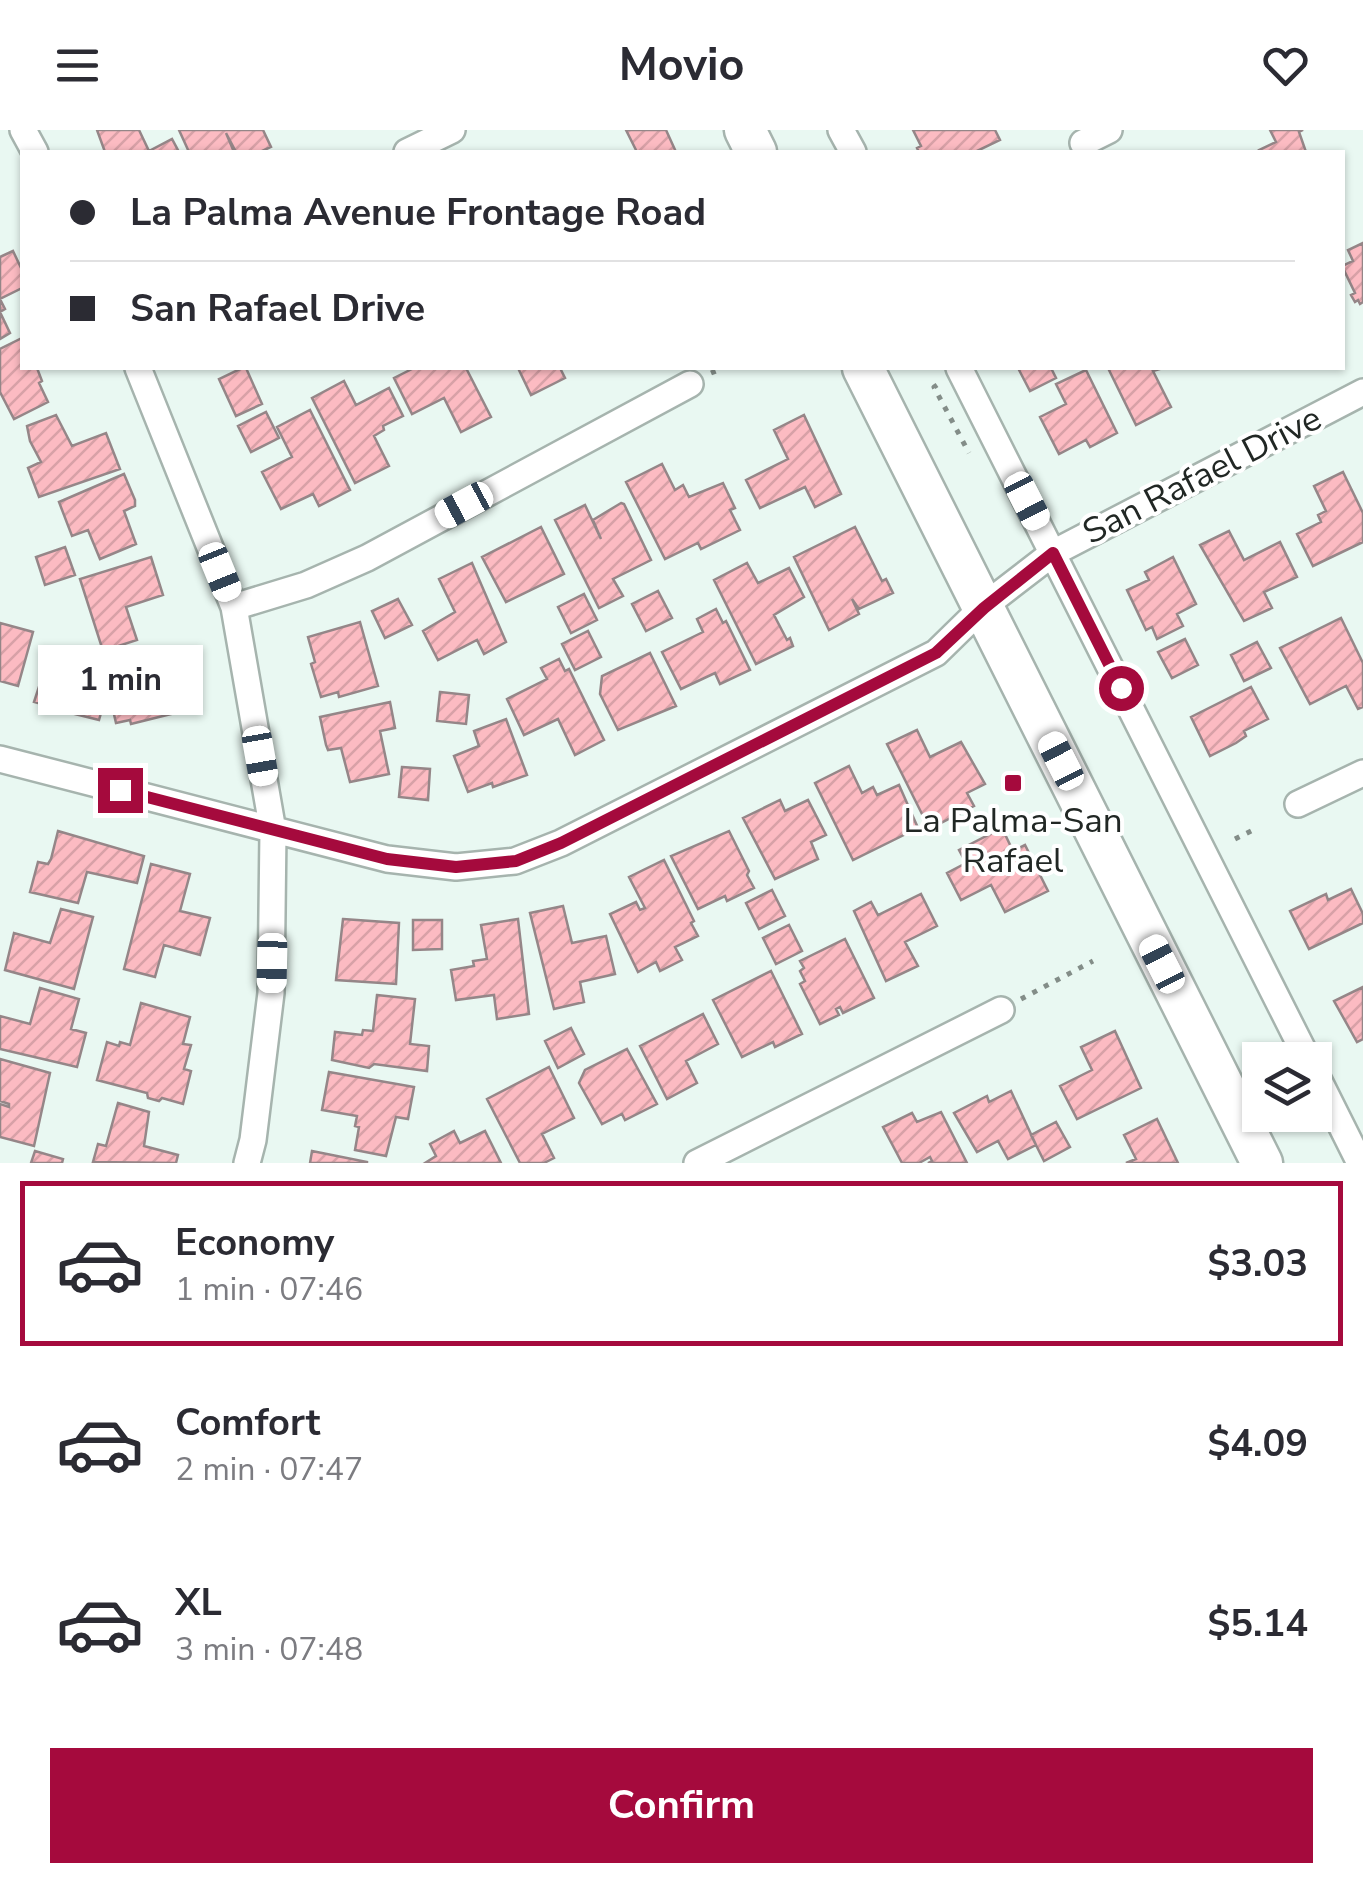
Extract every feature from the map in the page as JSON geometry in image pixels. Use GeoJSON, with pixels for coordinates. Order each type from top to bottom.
{"type":"FeatureCollection","features":[{"type":"Feature","properties":{"kind":"main road"},"geometry":{"type":"LineString","coordinates":[[864,370],[1262,1163]]}},
{"type":"Feature","properties":{"kind":"street"},"geometry":{"type":"LineString","coordinates":[[411,150],[452,130]]}},
{"type":"Feature","properties":{"kind":"street"},"geometry":{"type":"LineString","coordinates":[[1083,144],[1110,130]]}},
{"type":"Feature","properties":{"kind":"street"},"geometry":{"type":"LineString","coordinates":[[139,370],[234,606],[273,830],[271,994],[246,1163]]}},
{"type":"Feature","properties":{"kind":"street"},"geometry":{"type":"LineString","coordinates":[[960,370],[1299,1042]]}},
{"type":"Feature","properties":{"kind":"street"},"geometry":{"type":"LineString","coordinates":[[234,606],[306,585],[368,558],[690,384]]}},
{"type":"Feature","properties":{"kind":"street","name":"San Rafael Drive"},"geometry":{"type":"LineString","coordinates":[[1,765],[387,859],[456,867],[516,861],[561,843],[936,653],[984,608],[1053,553],[1363,392]]}},
{"type":"Feature","properties":{"kind":"street"},"geometry":{"type":"LineString","coordinates":[[1298,804],[1363,772]]}},
{"type":"Feature","properties":{"kind":"street"},"geometry":{"type":"LineString","coordinates":[[698,1163],[1001,1010]]}},
{"type":"Feature","properties":{"kind":"street"},"geometry":{"type":"LineString","coordinates":[[1332,1107],[1360,1163]]}},
{"type":"Feature","properties":{"kind":"path"},"geometry":{"type":"LineString","coordinates":[[1235,839],[1252,830]]}},
{"type":"Feature","properties":{"kind":"path"},"geometry":{"type":"LineString","coordinates":[[1001,1010],[1092,961]]}},
{"type":"Feature","properties":{"kind":"building"},"geometry":{"type":"Polygon","coordinates":[[[97,130],[139,130],[149,150],[104,150],[97,130]]]}},
{"type":"Feature","properties":{"kind":"building"},"geometry":{"type":"Polygon","coordinates":[[[179,130],[263,130],[271,147],[235,150],[226,133],[233,150],[188,150],[179,130]]]}},
{"type":"Feature","properties":{"kind":"building"},"geometry":{"type":"Polygon","coordinates":[[[626,130],[666,130],[675,150],[636,150],[626,130]]]}},
{"type":"Feature","properties":{"kind":"building"},"geometry":{"type":"Polygon","coordinates":[[[913,130],[995,130],[1000,140],[979,150],[918,150],[921,146],[913,130]]]}},
{"type":"Feature","properties":{"kind":"building"},"geometry":{"type":"Polygon","coordinates":[[[1270,130],[1303,130],[1299,132],[1305,150],[1259,150],[1276,142],[1270,130]]]}},
{"type":"Feature","properties":{"kind":"building"},"geometry":{"type":"Polygon","coordinates":[[[172,139],[178,150],[151,150],[172,139]]]}},
{"type":"Feature","properties":{"kind":"building"},"geometry":{"type":"Polygon","coordinates":[[[1363,243],[1360,304],[1351,295],[1355,293],[1345,272],[1345,265],[1353,261],[1348,250],[1363,243]]]}},
{"type":"Feature","properties":{"kind":"building"},"geometry":{"type":"Polygon","coordinates":[[[13,251],[20,266],[20,289],[0,299],[0,257],[13,251]]]}},
{"type":"Feature","properties":{"kind":"building"},"geometry":{"type":"Polygon","coordinates":[[[0,312],[10,333],[0,339],[0,312]]]}},
{"type":"Feature","properties":{"kind":"building"},"geometry":{"type":"Polygon","coordinates":[[[20,339],[20,370],[38,370],[48,402],[14,419],[0,392],[0,349],[20,339]]]}},
{"type":"Feature","properties":{"kind":"building"},"geometry":{"type":"Polygon","coordinates":[[[247,370],[262,404],[236,416],[219,379],[247,370]]]}},
{"type":"Feature","properties":{"kind":"building"},"geometry":{"type":"Polygon","coordinates":[[[410,370],[467,370],[491,417],[461,432],[444,398],[412,414],[394,378],[410,370]]]}},
{"type":"Feature","properties":{"kind":"building"},"geometry":{"type":"Polygon","coordinates":[[[519,370],[561,370],[565,378],[531,395],[519,370]]]}},
{"type":"Feature","properties":{"kind":"building"},"geometry":{"type":"Polygon","coordinates":[[[1019,370],[1052,370],[1056,378],[1030,391],[1019,370]]]}},
{"type":"Feature","properties":{"kind":"building"},"geometry":{"type":"Polygon","coordinates":[[[1086,370],[1117,433],[1090,447],[1086,440],[1059,454],[1040,417],[1066,404],[1056,384],[1086,370]]]}},
{"type":"Feature","properties":{"kind":"building"},"geometry":{"type":"Polygon","coordinates":[[[1109,370],[1156,370],[1153,371],[1171,407],[1136,425],[1109,370]]]}},
{"type":"Feature","properties":{"kind":"building"},"geometry":{"type":"Polygon","coordinates":[[[344,381],[356,405],[389,388],[403,416],[383,426],[384,430],[374,436],[389,466],[355,483],[312,398],[344,381]]]}},
{"type":"Feature","properties":{"kind":"building"},"geometry":{"type":"Polygon","coordinates":[[[310,410],[350,490],[319,506],[313,494],[281,509],[262,472],[292,457],[277,427],[310,410]]]}},
{"type":"Feature","properties":{"kind":"building"},"geometry":{"type":"Polygon","coordinates":[[[266,412],[279,438],[251,452],[238,426],[266,412]]]}},
{"type":"Feature","properties":{"kind":"building"},"geometry":{"type":"Polygon","coordinates":[[[56,415],[72,446],[106,433],[120,469],[39,497],[28,468],[41,462],[27,426],[56,415]]]}},
{"type":"Feature","properties":{"kind":"building"},"geometry":{"type":"Polygon","coordinates":[[[804,415],[841,494],[815,507],[805,487],[760,508],[746,480],[788,459],[774,430],[804,415]]]}},
{"type":"Feature","properties":{"kind":"building"},"geometry":{"type":"Polygon","coordinates":[[[662,464],[675,490],[683,485],[689,497],[723,483],[740,530],[701,549],[698,543],[665,559],[626,482],[662,464]]]}},
{"type":"Feature","properties":{"kind":"building"},"geometry":{"type":"Polygon","coordinates":[[[1343,472],[1363,513],[1363,542],[1313,566],[1297,534],[1321,522],[1318,515],[1326,511],[1314,486],[1343,472]]]}},
{"type":"Feature","properties":{"kind":"building"},"geometry":{"type":"Polygon","coordinates":[[[124,474],[135,500],[135,506],[124,511],[136,544],[100,559],[88,530],[72,536],[59,502],[124,474]]]}},
{"type":"Feature","properties":{"kind":"building"},"geometry":{"type":"Polygon","coordinates":[[[621,503],[651,560],[613,579],[623,596],[599,608],[555,520],[585,505],[601,539],[593,520],[621,503]]]}},
{"type":"Feature","properties":{"kind":"building"},"geometry":{"type":"Polygon","coordinates":[[[541,527],[564,574],[506,602],[482,557],[541,527]]]}},
{"type":"Feature","properties":{"kind":"building"},"geometry":{"type":"Polygon","coordinates":[[[855,527],[882,581],[886,579],[893,593],[859,609],[852,599],[859,614],[829,630],[794,557],[855,527]]]}},
{"type":"Feature","properties":{"kind":"building"},"geometry":{"type":"Polygon","coordinates":[[[1229,531],[1244,560],[1280,542],[1297,577],[1264,592],[1272,608],[1244,621],[1200,545],[1229,531]]]}},
{"type":"Feature","properties":{"kind":"building"},"geometry":{"type":"Polygon","coordinates":[[[65,547],[75,575],[45,585],[36,557],[65,547]]]}},
{"type":"Feature","properties":{"kind":"building"},"geometry":{"type":"Polygon","coordinates":[[[151,557],[163,595],[126,607],[137,640],[103,651],[80,579],[151,557]]]}},
{"type":"Feature","properties":{"kind":"building"},"geometry":{"type":"Polygon","coordinates":[[[1173,557],[1196,604],[1177,614],[1183,626],[1157,639],[1152,627],[1146,630],[1127,590],[1149,580],[1145,572],[1173,557]]]}},
{"type":"Feature","properties":{"kind":"building"},"geometry":{"type":"Polygon","coordinates":[[[472,563],[506,642],[484,654],[477,640],[438,660],[423,631],[455,612],[439,579],[472,563]]]}},
{"type":"Feature","properties":{"kind":"building"},"geometry":{"type":"Polygon","coordinates":[[[747,563],[758,583],[789,568],[804,597],[774,615],[793,646],[756,664],[714,580],[747,563]]]}},
{"type":"Feature","properties":{"kind":"building"},"geometry":{"type":"Polygon","coordinates":[[[658,591],[672,618],[646,631],[632,604],[658,591]]]}},
{"type":"Feature","properties":{"kind":"building"},"geometry":{"type":"Polygon","coordinates":[[[584,594],[597,620],[571,633],[558,607],[584,594]]]}},
{"type":"Feature","properties":{"kind":"building"},"geometry":{"type":"Polygon","coordinates":[[[398,599],[412,625],[385,638],[372,611],[398,599]]]}},
{"type":"Feature","properties":{"kind":"building"},"geometry":{"type":"Polygon","coordinates":[[[716,609],[750,670],[720,684],[715,673],[681,689],[662,652],[703,632],[697,619],[716,609]]]}},
{"type":"Feature","properties":{"kind":"building"},"geometry":{"type":"Polygon","coordinates":[[[1341,618],[1363,663],[1363,707],[1358,709],[1346,686],[1310,704],[1280,648],[1341,618]]]}},
{"type":"Feature","properties":{"kind":"building"},"geometry":{"type":"Polygon","coordinates":[[[360,622],[378,686],[339,697],[338,692],[321,697],[308,637],[360,622]]]}},
{"type":"Feature","properties":{"kind":"building"},"geometry":{"type":"Polygon","coordinates":[[[0,623],[33,632],[18,686],[0,681],[0,623]]]}},
{"type":"Feature","properties":{"kind":"building"},"geometry":{"type":"Polygon","coordinates":[[[588,631],[601,657],[575,670],[562,644],[588,631]]]}},
{"type":"Feature","properties":{"kind":"building"},"geometry":{"type":"Polygon","coordinates":[[[1185,639],[1198,665],[1172,678],[1158,652],[1185,639]]]}},
{"type":"Feature","properties":{"kind":"building"},"geometry":{"type":"Polygon","coordinates":[[[1257,642],[1271,668],[1244,681],[1231,655],[1257,642]]]}},
{"type":"Feature","properties":{"kind":"building"},"geometry":{"type":"Polygon","coordinates":[[[176,649],[187,710],[131,724],[130,720],[116,723],[110,697],[127,693],[120,662],[176,649]]]}},
{"type":"Feature","properties":{"kind":"building"},"geometry":{"type":"Polygon","coordinates":[[[51,650],[76,656],[63,710],[34,702],[51,650]]]}},
{"type":"Feature","properties":{"kind":"building"},"geometry":{"type":"Polygon","coordinates":[[[650,653],[676,706],[618,730],[600,694],[602,676],[650,653]]]}},
{"type":"Feature","properties":{"kind":"building"},"geometry":{"type":"Polygon","coordinates":[[[559,659],[565,671],[569,669],[604,740],[575,755],[558,719],[524,735],[507,699],[547,679],[541,668],[559,659]]]}},
{"type":"Feature","properties":{"kind":"building"},"geometry":{"type":"Polygon","coordinates":[[[79,685],[107,692],[99,720],[71,713],[79,685]]]}},
{"type":"Feature","properties":{"kind":"building"},"geometry":{"type":"Polygon","coordinates":[[[1251,687],[1268,719],[1244,731],[1246,736],[1236,743],[1210,756],[1191,717],[1251,687]]]}},
{"type":"Feature","properties":{"kind":"building"},"geometry":{"type":"Polygon","coordinates":[[[440,692],[469,695],[466,724],[437,721],[440,692]]]}},
{"type":"Feature","properties":{"kind":"building"},"geometry":{"type":"Polygon","coordinates":[[[390,702],[395,728],[380,731],[389,774],[350,782],[341,748],[328,750],[320,717],[390,702]]]}},
{"type":"Feature","properties":{"kind":"building"},"geometry":{"type":"Polygon","coordinates":[[[506,719],[527,775],[468,792],[454,756],[479,746],[474,731],[506,719]]]}},
{"type":"Feature","properties":{"kind":"building"},"geometry":{"type":"Polygon","coordinates":[[[917,730],[930,757],[961,742],[985,784],[967,793],[974,806],[933,827],[926,814],[923,816],[887,744],[917,730]]]}},
{"type":"Feature","properties":{"kind":"building"},"geometry":{"type":"Polygon","coordinates":[[[849,766],[862,793],[873,787],[877,795],[899,785],[918,828],[853,860],[815,783],[849,766]]]}},
{"type":"Feature","properties":{"kind":"building"},"geometry":{"type":"Polygon","coordinates":[[[402,767],[430,769],[428,800],[399,797],[402,767]]]}},
{"type":"Feature","properties":{"kind":"building"},"geometry":{"type":"Polygon","coordinates":[[[780,800],[785,811],[808,800],[826,835],[811,842],[818,859],[775,879],[743,818],[780,800]]]}},
{"type":"Feature","properties":{"kind":"building"},"geometry":{"type":"Polygon","coordinates":[[[1002,828],[1013,851],[1025,845],[1048,891],[1005,912],[991,885],[961,900],[947,873],[966,863],[959,850],[1002,828]]]}},
{"type":"Feature","properties":{"kind":"building"},"geometry":{"type":"Polygon","coordinates":[[[58,831],[144,856],[137,883],[87,872],[78,903],[30,892],[38,862],[48,864],[51,859],[58,831]]]}},
{"type":"Feature","properties":{"kind":"building"},"geometry":{"type":"Polygon","coordinates":[[[729,831],[754,888],[698,909],[671,856],[729,831]]]}},
{"type":"Feature","properties":{"kind":"building"},"geometry":{"type":"Polygon","coordinates":[[[664,860],[698,936],[675,947],[682,960],[660,971],[656,962],[638,972],[610,914],[636,902],[640,910],[645,908],[629,877],[664,860]]]}},
{"type":"Feature","properties":{"kind":"building"},"geometry":{"type":"Polygon","coordinates":[[[151,864],[190,874],[180,911],[210,918],[200,955],[164,945],[155,977],[124,969],[151,864]]]}},
{"type":"Feature","properties":{"kind":"building"},"geometry":{"type":"Polygon","coordinates":[[[1351,889],[1363,923],[1309,949],[1290,911],[1326,894],[1328,900],[1351,889]]]}},
{"type":"Feature","properties":{"kind":"building"},"geometry":{"type":"Polygon","coordinates":[[[772,890],[785,916],[759,929],[746,903],[772,890]]]}},
{"type":"Feature","properties":{"kind":"building"},"geometry":{"type":"Polygon","coordinates":[[[921,894],[937,926],[905,942],[918,966],[886,981],[854,911],[871,902],[878,915],[921,894]]]}},
{"type":"Feature","properties":{"kind":"building"},"geometry":{"type":"Polygon","coordinates":[[[563,906],[572,943],[606,936],[615,974],[580,982],[584,1002],[554,1009],[530,913],[563,906]]]}},
{"type":"Feature","properties":{"kind":"building"},"geometry":{"type":"Polygon","coordinates":[[[61,909],[93,917],[74,989],[5,970],[14,933],[50,943],[61,909]]]}},
{"type":"Feature","properties":{"kind":"building"},"geometry":{"type":"Polygon","coordinates":[[[343,919],[399,923],[396,984],[336,980],[343,919]]]}},
{"type":"Feature","properties":{"kind":"building"},"geometry":{"type":"Polygon","coordinates":[[[518,919],[529,1014],[497,1019],[494,995],[456,1000],[451,970],[487,959],[481,925],[518,919]]]}},
{"type":"Feature","properties":{"kind":"building"},"geometry":{"type":"Polygon","coordinates":[[[413,920],[442,920],[442,949],[413,950],[413,920]]]}},
{"type":"Feature","properties":{"kind":"building"},"geometry":{"type":"Polygon","coordinates":[[[789,925],[802,951],[776,964],[763,938],[789,925]]]}},
{"type":"Feature","properties":{"kind":"building"},"geometry":{"type":"Polygon","coordinates":[[[845,939],[874,998],[843,1013],[840,1007],[836,1009],[839,1015],[820,1024],[800,984],[805,981],[800,961],[845,939]]]}},
{"type":"Feature","properties":{"kind":"building"},"geometry":{"type":"Polygon","coordinates":[[[771,971],[802,1034],[742,1057],[713,1000],[771,971]]]}},
{"type":"Feature","properties":{"kind":"building"},"geometry":{"type":"Polygon","coordinates":[[[1363,987],[1363,1039],[1357,1042],[1334,1001],[1363,987]]]}},
{"type":"Feature","properties":{"kind":"building"},"geometry":{"type":"Polygon","coordinates":[[[40,988],[79,999],[71,1029],[86,1033],[77,1067],[0,1049],[0,1016],[30,1024],[40,988]]]}},
{"type":"Feature","properties":{"kind":"building"},"geometry":{"type":"Polygon","coordinates":[[[377,995],[415,999],[410,1044],[429,1046],[427,1071],[374,1064],[369,1068],[332,1060],[335,1032],[362,1035],[363,1030],[373,1031],[377,995]]]}},
{"type":"Feature","properties":{"kind":"building"},"geometry":{"type":"Polygon","coordinates":[[[141,1003],[190,1017],[183,1044],[191,1045],[184,1069],[191,1071],[183,1104],[148,1098],[147,1093],[97,1080],[107,1042],[130,1045],[141,1003]]]}},
{"type":"Feature","properties":{"kind":"building"},"geometry":{"type":"Polygon","coordinates":[[[703,1014],[718,1044],[686,1061],[697,1083],[667,1099],[640,1046],[703,1014]]]}},
{"type":"Feature","properties":{"kind":"building"},"geometry":{"type":"Polygon","coordinates":[[[571,1028],[584,1054],[558,1068],[545,1041],[571,1028]]]}},
{"type":"Feature","properties":{"kind":"building"},"geometry":{"type":"Polygon","coordinates":[[[1115,1031],[1141,1088],[1077,1119],[1060,1086],[1092,1070],[1081,1047],[1115,1031]]]}},
{"type":"Feature","properties":{"kind":"building"},"geometry":{"type":"Polygon","coordinates":[[[627,1049],[657,1104],[625,1120],[622,1114],[602,1124],[579,1083],[585,1070],[627,1049]]]}},
{"type":"Feature","properties":{"kind":"building"},"geometry":{"type":"Polygon","coordinates":[[[0,1059],[50,1073],[34,1146],[0,1137],[0,1104],[9,1104],[0,1101],[0,1059]]]}},
{"type":"Feature","properties":{"kind":"building"},"geometry":{"type":"Polygon","coordinates":[[[549,1067],[574,1118],[542,1134],[554,1158],[544,1163],[520,1163],[487,1099],[549,1067]]]}},
{"type":"Feature","properties":{"kind":"building"},"geometry":{"type":"Polygon","coordinates":[[[329,1072],[414,1087],[408,1119],[396,1117],[386,1156],[355,1150],[357,1116],[322,1110],[329,1072]]]}},
{"type":"Feature","properties":{"kind":"building"},"geometry":{"type":"Polygon","coordinates":[[[1011,1091],[1036,1145],[1008,1159],[998,1141],[977,1152],[954,1113],[987,1096],[989,1102],[1011,1091]]]}},
{"type":"Feature","properties":{"kind":"building"},"geometry":{"type":"Polygon","coordinates":[[[118,1103],[149,1112],[144,1146],[178,1155],[176,1163],[93,1162],[98,1144],[106,1146],[118,1103]]]}},
{"type":"Feature","properties":{"kind":"building"},"geometry":{"type":"Polygon","coordinates":[[[941,1112],[967,1163],[928,1163],[932,1161],[930,1157],[919,1163],[902,1163],[883,1127],[912,1113],[917,1122],[941,1112]]]}},
{"type":"Feature","properties":{"kind":"building"},"geometry":{"type":"Polygon","coordinates":[[[1157,1119],[1178,1163],[1126,1163],[1136,1159],[1124,1135],[1157,1119]]]}},
{"type":"Feature","properties":{"kind":"building"},"geometry":{"type":"Polygon","coordinates":[[[1056,1122],[1070,1147],[1044,1161],[1031,1135],[1056,1122]]]}},
{"type":"Feature","properties":{"kind":"building"},"geometry":{"type":"Polygon","coordinates":[[[454,1131],[460,1143],[485,1131],[501,1163],[425,1163],[436,1156],[430,1144],[454,1131]]]}},
{"type":"Feature","properties":{"kind":"building"},"geometry":{"type":"Polygon","coordinates":[[[35,1151],[63,1159],[62,1163],[31,1163],[35,1151]]]}},
{"type":"Feature","properties":{"kind":"building"},"geometry":{"type":"Polygon","coordinates":[[[312,1151],[367,1162],[367,1163],[310,1163],[312,1151]]]}},
{"type":"Feature","properties":{"kind":"place","name":"La Palma-San Rafael"},"geometry":{"type":"Point","coordinates":[1013,783]}},
{"type":"Feature","properties":{"kind":"route"},"geometry":{"type":"LineString","coordinates":[[120,790],[387,859],[456,867],[516,861],[561,843],[936,653],[984,608],[1053,553],[1121,688]]}}]}
